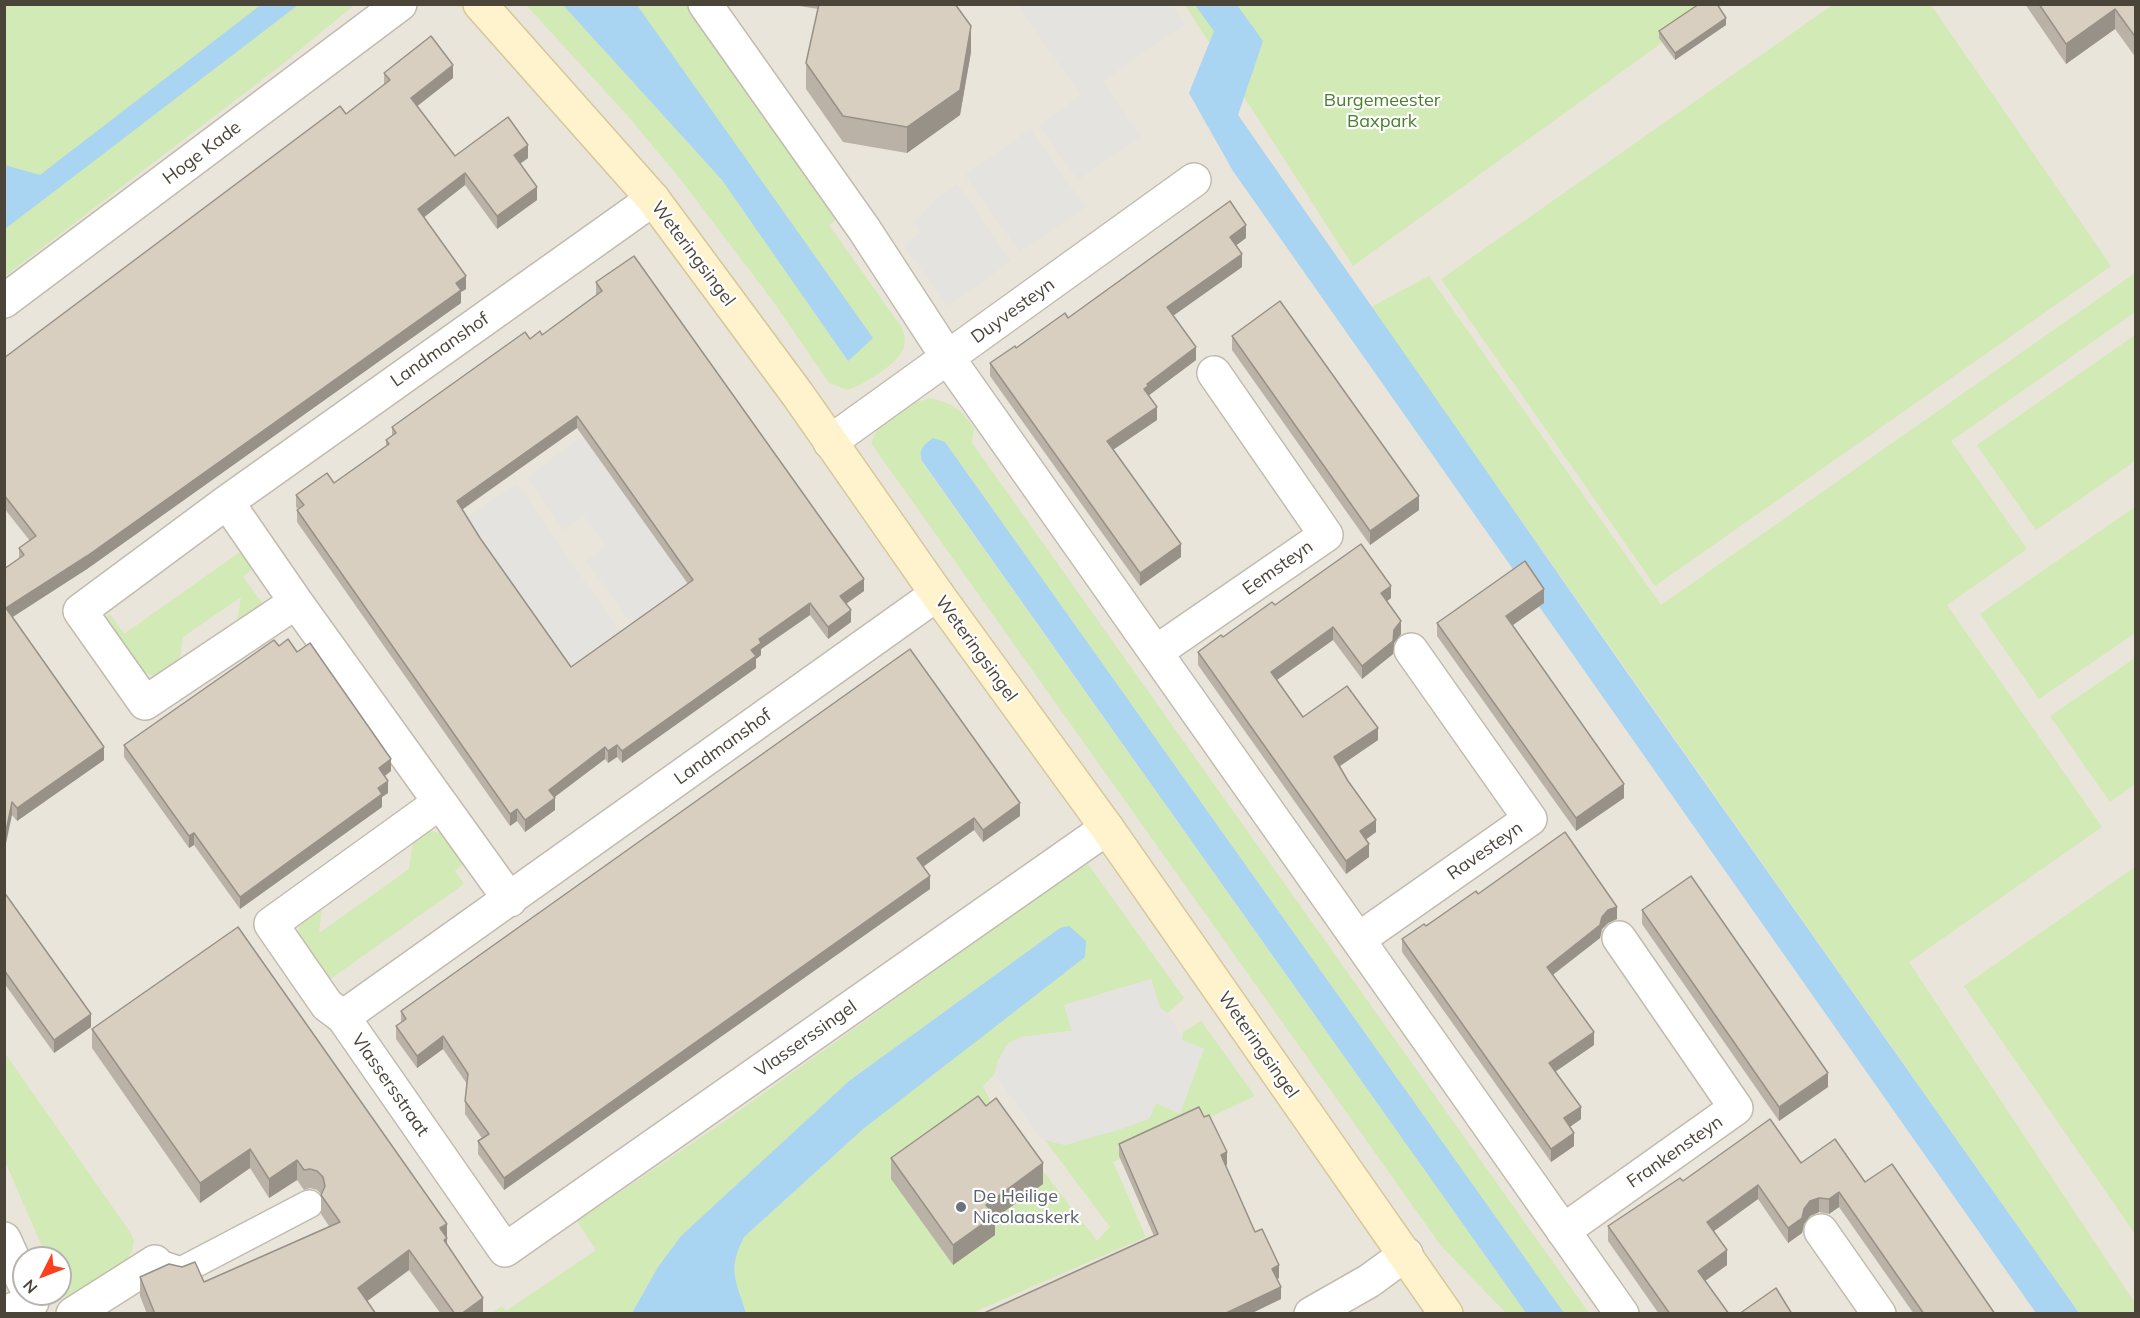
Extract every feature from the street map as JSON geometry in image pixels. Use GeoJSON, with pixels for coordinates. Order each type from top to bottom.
{"type":"FeatureCollection","features":[{"type":"Feature","properties":{"kind":"main road","name":"Weteringsingel"},"geometry":{"type":"LineString","coordinates":[[480,4],[653,199],[1107,828],[1446,1314]]}},
{"type":"Feature","properties":{"kind":"street","name":"Hoge Kade"},"geometry":{"type":"LineString","coordinates":[[4,301],[400,4]]}},
{"type":"Feature","properties":{"kind":"street"},"geometry":{"type":"LineString","coordinates":[[705,4],[864,229],[948,358],[1622,1314]]}},
{"type":"Feature","properties":{"kind":"street","name":"Duyvesteyn"},"geometry":{"type":"LineString","coordinates":[[830,442],[1194,180]]}},
{"type":"Feature","properties":{"kind":"street","name":"Landmanshof"},"geometry":{"type":"LineString","coordinates":[[296,602],[145,703],[80,611],[227,502],[653,199]]}},
{"type":"Feature","properties":{"kind":"street","name":"Eemsteyn"},"geometry":{"type":"LineString","coordinates":[[1156,652],[1326,535],[1214,373]]}},
{"type":"Feature","properties":{"kind":"street"},"geometry":{"type":"LineString","coordinates":[[227,502],[510,900]]}},
{"type":"Feature","properties":{"kind":"street","name":"Landmanshof"},"geometry":{"type":"LineString","coordinates":[[343,1017],[937,594]]}},
{"type":"Feature","properties":{"kind":"street","name":"Ravesteyn"},"geometry":{"type":"LineString","coordinates":[[1359,939],[1530,819],[1411,650]]}},
{"type":"Feature","properties":{"kind":"street","name":"Vlassersstraat"},"geometry":{"type":"LineString","coordinates":[[439,803],[271,924],[327,1005],[343,1017],[505,1250]]}},
{"type":"Feature","properties":{"kind":"street","name":"Vlasserssingel"},"geometry":{"type":"LineString","coordinates":[[505,1250],[1107,828]]}},
{"type":"Feature","properties":{"kind":"street","name":"Frankensteyn"},"geometry":{"type":"LineString","coordinates":[[1563,1231],[1736,1108],[1619,938]]}},
{"type":"Feature","properties":{"kind":"street"},"geometry":{"type":"LineString","coordinates":[[73,1314],[155,1262],[181,1271],[309,1204]]}},
{"type":"Feature","properties":{"kind":"street"},"geometry":{"type":"LineString","coordinates":[[1821,1231],[1879,1314]]}},
{"type":"Feature","properties":{"kind":"street"},"geometry":{"type":"LineString","coordinates":[[4,1239],[12,1263]]}},
{"type":"Feature","properties":{"kind":"street"},"geometry":{"type":"LineString","coordinates":[[1311,1314],[1369,1281],[1406,1254]]}},
{"type":"Feature","properties":{"kind":"shaded area"},"geometry":{"type":"Polygon","coordinates":[[[5,5],[2135,5],[2135,1313],[5,1314],[5,5]]]}},
{"type":"Feature","properties":{"kind":"shaded area"},"geometry":{"type":"Polygon","coordinates":[[[1018,5],[1172,5],[1185,24],[1103,81],[1141,136],[1078,180],[1039,125],[1081,95],[1018,5]]]}},
{"type":"Feature","properties":{"kind":"shaded area"},"geometry":{"type":"Polygon","coordinates":[[[1030,129],[1085,207],[1020,252],[965,175],[1030,129]]]}},
{"type":"Feature","properties":{"kind":"shaded area"},"geometry":{"type":"Polygon","coordinates":[[[957,184],[1011,261],[948,306],[904,245],[920,233],[917,226],[913,225],[937,198],[957,184]]]}},
{"type":"Feature","properties":{"kind":"shaded area"},"geometry":{"type":"Polygon","coordinates":[[[583,436],[688,583],[632,624],[586,561],[606,547],[584,516],[564,530],[527,477],[583,436]]]}},
{"type":"Feature","properties":{"kind":"shaded area"},"geometry":{"type":"Polygon","coordinates":[[[517,484],[620,632],[565,671],[461,522],[517,484]]]}},
{"type":"Feature","properties":{"kind":"shaded area"},"geometry":{"type":"Polygon","coordinates":[[[1151,979],[1160,1008],[1168,1013],[1182,1040],[1204,1049],[1180,1114],[1156,1103],[1149,1119],[1118,1130],[1065,1145],[1045,1140],[1038,1134],[995,1074],[998,1060],[1008,1043],[1021,1037],[1072,1031],[1064,1005],[1151,979]]]}},
{"type":"Feature","properties":{"kind":"green space"},"geometry":{"type":"Polygon","coordinates":[[[1834,4],[1931,5],[2111,266],[1655,586],[1441,279],[1834,4]]]}},
{"type":"Feature","properties":{"kind":"green space"},"geometry":{"type":"Polygon","coordinates":[[[4,5],[354,5],[284,63],[5,276],[4,5]]]}},
{"type":"Feature","properties":{"kind":"green space"},"geometry":{"type":"Polygon","coordinates":[[[526,5],[563,5],[722,180],[848,361],[872,338],[637,5],[689,5],[839,217],[829,225],[902,328],[905,344],[896,360],[863,383],[848,390],[829,383],[773,301],[681,180],[627,115],[526,5]]]}},
{"type":"Feature","properties":{"kind":"green space","name":"Burgemeester Baxpark"},"geometry":{"type":"Polygon","coordinates":[[[1185,5],[1714,5],[1353,266],[1185,5]]]}},
{"type":"Feature","properties":{"kind":"green space"},"geometry":{"type":"Polygon","coordinates":[[[2135,273],[2135,312],[1951,441],[2027,549],[1947,605],[2102,827],[1909,962],[2135,1303],[2135,1313],[2079,1313],[1371,307],[1429,276],[1661,605],[2135,273]]]}},
{"type":"Feature","properties":{"kind":"green space"},"geometry":{"type":"Polygon","coordinates":[[[2135,335],[2135,461],[2036,530],[1977,445],[2135,335]]]}},
{"type":"Feature","properties":{"kind":"green space"},"geometry":{"type":"Polygon","coordinates":[[[929,398],[955,407],[974,428],[972,443],[1589,1313],[1564,1313],[946,443],[933,439],[920,455],[922,462],[1526,1313],[1506,1313],[1442,1247],[871,443],[877,429],[914,403],[929,398]]]}},
{"type":"Feature","properties":{"kind":"green space"},"geometry":{"type":"Polygon","coordinates":[[[2135,507],[2135,633],[2039,699],[1980,614],[2135,507]]]}},
{"type":"Feature","properties":{"kind":"green space"},"geometry":{"type":"Polygon","coordinates":[[[247,547],[259,564],[243,577],[266,608],[236,628],[241,597],[183,637],[178,670],[170,674],[155,676],[137,666],[121,647],[103,619],[110,614],[124,634],[247,547]]]}},
{"type":"Feature","properties":{"kind":"green space"},"geometry":{"type":"Polygon","coordinates":[[[2135,658],[2135,784],[2110,802],[2050,716],[2135,658]]]}},
{"type":"Feature","properties":{"kind":"green space"},"geometry":{"type":"Polygon","coordinates":[[[425,831],[445,836],[467,861],[455,871],[464,884],[325,983],[297,935],[301,921],[323,900],[319,933],[409,869],[414,836],[425,831]]]}},
{"type":"Feature","properties":{"kind":"green space"},"geometry":{"type":"Polygon","coordinates":[[[1088,864],[1184,998],[1168,1013],[1160,1008],[1151,979],[1065,1005],[1072,1031],[1021,1037],[998,1060],[995,1074],[983,1086],[992,1105],[1097,1241],[1110,1227],[1045,1140],[1065,1145],[1149,1119],[1156,1102],[1203,1049],[1182,1040],[1183,1032],[1201,1021],[1255,1096],[1113,1162],[1146,1237],[972,1313],[746,1313],[736,1283],[736,1258],[744,1237],[863,1129],[1060,928],[849,1081],[681,1236],[658,1267],[632,1313],[491,1314],[502,1306],[506,1311],[596,1250],[577,1221],[725,1121],[1065,878],[1088,864]]]}},
{"type":"Feature","properties":{"kind":"green space"},"geometry":{"type":"Polygon","coordinates":[[[2135,867],[2135,1234],[1964,986],[2135,867]]]}},
{"type":"Feature","properties":{"kind":"green space"},"geometry":{"type":"Polygon","coordinates":[[[4,1052],[130,1232],[134,1241],[132,1251],[124,1264],[77,1298],[72,1298],[72,1246],[42,1246],[5,1161],[4,1052]]]}},
{"type":"Feature","properties":{"kind":"water"},"geometry":{"type":"Polygon","coordinates":[[[262,4],[298,5],[5,229],[5,165],[40,175],[262,4]]]}},
{"type":"Feature","properties":{"kind":"water"},"geometry":{"type":"Polygon","coordinates":[[[563,5],[637,5],[873,338],[848,361],[722,180],[563,5]]]}},
{"type":"Feature","properties":{"kind":"water"},"geometry":{"type":"Polygon","coordinates":[[[1195,5],[1237,5],[1263,41],[1238,115],[1626,671],[2079,1313],[2036,1313],[1233,171],[1189,93],[1214,31],[1195,5]]]}},
{"type":"Feature","properties":{"kind":"water"},"geometry":{"type":"Polygon","coordinates":[[[933,438],[945,442],[1564,1313],[1526,1313],[922,461],[923,448],[933,438]]]}},
{"type":"Feature","properties":{"kind":"water"},"geometry":{"type":"Polygon","coordinates":[[[1069,926],[1086,941],[1085,957],[863,1129],[744,1237],[736,1258],[735,1275],[746,1313],[632,1313],[658,1267],[681,1236],[849,1081],[1060,928],[1069,926]]]}},
{"type":"Feature","properties":{"kind":"building"},"geometry":{"type":"Polygon","coordinates":[[[819,4],[955,4],[971,26],[960,90],[907,127],[843,116],[806,63],[819,4]]]}},
{"type":"Feature","properties":{"kind":"building"},"geometry":{"type":"Polygon","coordinates":[[[1699,4],[1717,4],[1726,18],[1675,53],[1659,31],[1699,4]]]}},
{"type":"Feature","properties":{"kind":"building"},"geometry":{"type":"Polygon","coordinates":[[[2039,4],[2136,4],[2136,38],[2115,9],[2066,44],[2039,4]]]}},
{"type":"Feature","properties":{"kind":"building"},"geometry":{"type":"Polygon","coordinates":[[[431,36],[453,65],[411,98],[455,156],[508,117],[528,145],[514,155],[537,187],[497,216],[465,173],[418,209],[466,276],[456,283],[461,290],[87,556],[6,608],[104,747],[17,808],[12,802],[4,841],[4,569],[24,555],[19,548],[36,536],[4,495],[4,358],[340,106],[346,114],[390,80],[384,73],[431,36]]]}},
{"type":"Feature","properties":{"kind":"building"},"geometry":{"type":"Polygon","coordinates":[[[1230,201],[1246,225],[1230,237],[1242,254],[1167,307],[1196,347],[1147,384],[1148,386],[1144,389],[1157,407],[1107,441],[1181,544],[1140,573],[990,363],[1015,346],[1016,348],[1065,313],[1068,318],[1230,201]]]}},
{"type":"Feature","properties":{"kind":"building"},"geometry":{"type":"Polygon","coordinates":[[[634,256],[864,579],[840,596],[851,610],[828,627],[810,603],[759,639],[761,643],[751,650],[756,656],[622,751],[617,745],[608,751],[605,747],[549,790],[555,798],[525,820],[517,809],[510,814],[297,510],[304,505],[296,495],[327,473],[334,483],[389,444],[386,440],[396,433],[392,427],[525,332],[530,339],[540,331],[542,335],[602,291],[596,282],[634,256]],[[577,416],[457,501],[480,538],[571,667],[693,580],[577,416]]]}},
{"type":"Feature","properties":{"kind":"building"},"geometry":{"type":"Polygon","coordinates":[[[1280,301],[1419,496],[1370,531],[1232,336],[1280,301]]]}},
{"type":"Feature","properties":{"kind":"building"},"geometry":{"type":"Polygon","coordinates":[[[1361,544],[1391,586],[1381,593],[1401,621],[1394,630],[1393,641],[1362,666],[1333,627],[1271,672],[1303,717],[1347,686],[1378,728],[1334,757],[1376,820],[1360,831],[1369,844],[1346,861],[1198,652],[1272,602],[1275,605],[1361,544]]]}},
{"type":"Feature","properties":{"kind":"building"},"geometry":{"type":"Polygon","coordinates":[[[1525,561],[1544,589],[1506,616],[1624,784],[1576,818],[1437,623],[1525,561]]]}},
{"type":"Feature","properties":{"kind":"building"},"geometry":{"type":"Polygon","coordinates":[[[288,639],[297,652],[310,643],[391,759],[379,768],[388,781],[378,788],[382,794],[240,897],[194,833],[189,836],[124,745],[274,640],[279,646],[288,639]]]}},
{"type":"Feature","properties":{"kind":"building"},"geometry":{"type":"Polygon","coordinates":[[[910,649],[1020,803],[983,830],[974,818],[917,858],[930,876],[504,1178],[478,1141],[489,1134],[465,1101],[468,1074],[443,1036],[417,1056],[396,1026],[406,1019],[401,1011],[910,649]]]}},
{"type":"Feature","properties":{"kind":"building"},"geometry":{"type":"Polygon","coordinates":[[[1565,832],[1617,907],[1608,910],[1602,917],[1600,925],[1547,967],[1594,1032],[1549,1063],[1581,1107],[1564,1118],[1574,1133],[1551,1149],[1402,939],[1424,924],[1426,926],[1476,891],[1478,894],[1565,832]]]}},
{"type":"Feature","properties":{"kind":"building"},"geometry":{"type":"Polygon","coordinates":[[[1691,876],[1828,1073],[1779,1107],[1642,910],[1691,876]]]}},
{"type":"Feature","properties":{"kind":"building"},"geometry":{"type":"Polygon","coordinates":[[[4,892],[91,1014],[54,1040],[4,970],[4,892]]]}},
{"type":"Feature","properties":{"kind":"building"},"geometry":{"type":"Polygon","coordinates":[[[238,927],[447,1224],[440,1228],[447,1238],[444,1240],[483,1298],[461,1314],[455,1314],[409,1250],[358,1288],[376,1314],[155,1314],[140,1277],[169,1264],[182,1267],[195,1262],[204,1282],[340,1222],[321,1195],[325,1186],[323,1177],[317,1171],[304,1170],[297,1160],[269,1179],[250,1149],[200,1183],[92,1029],[238,927]]]}},
{"type":"Feature","properties":{"kind":"building","name":"De Heilige Nicolaaskerk"},"geometry":{"type":"Polygon","coordinates":[[[978,1096],[986,1106],[996,1098],[1043,1163],[986,1205],[995,1215],[953,1245],[891,1158],[978,1096]]]}},
{"type":"Feature","properties":{"kind":"building"},"geometry":{"type":"Polygon","coordinates":[[[1199,1107],[1204,1117],[1209,1115],[1227,1152],[1221,1155],[1255,1232],[1262,1229],[1279,1265],[1272,1269],[1281,1287],[1224,1314],[982,1314],[1158,1234],[1119,1144],[1199,1107]]]}},
{"type":"Feature","properties":{"kind":"building"},"geometry":{"type":"Polygon","coordinates":[[[1770,1119],[1801,1163],[1835,1139],[1865,1182],[1892,1164],[1995,1314],[1924,1314],[1839,1192],[1829,1199],[1819,1198],[1810,1201],[1804,1209],[1802,1218],[1788,1228],[1758,1185],[1707,1222],[1727,1250],[1698,1271],[1729,1314],[1670,1314],[1608,1226],[1680,1178],[1683,1181],[1770,1119]]]}},
{"type":"Feature","properties":{"kind":"building"},"geometry":{"type":"Polygon","coordinates":[[[1776,1288],[1792,1314],[1739,1314],[1776,1288]]]}},
{"type":"Feature","properties":{"kind":"place","name":"De Heilige Nicolaaskerk"},"geometry":{"type":"Point","coordinates":[961,1207]}}]}
